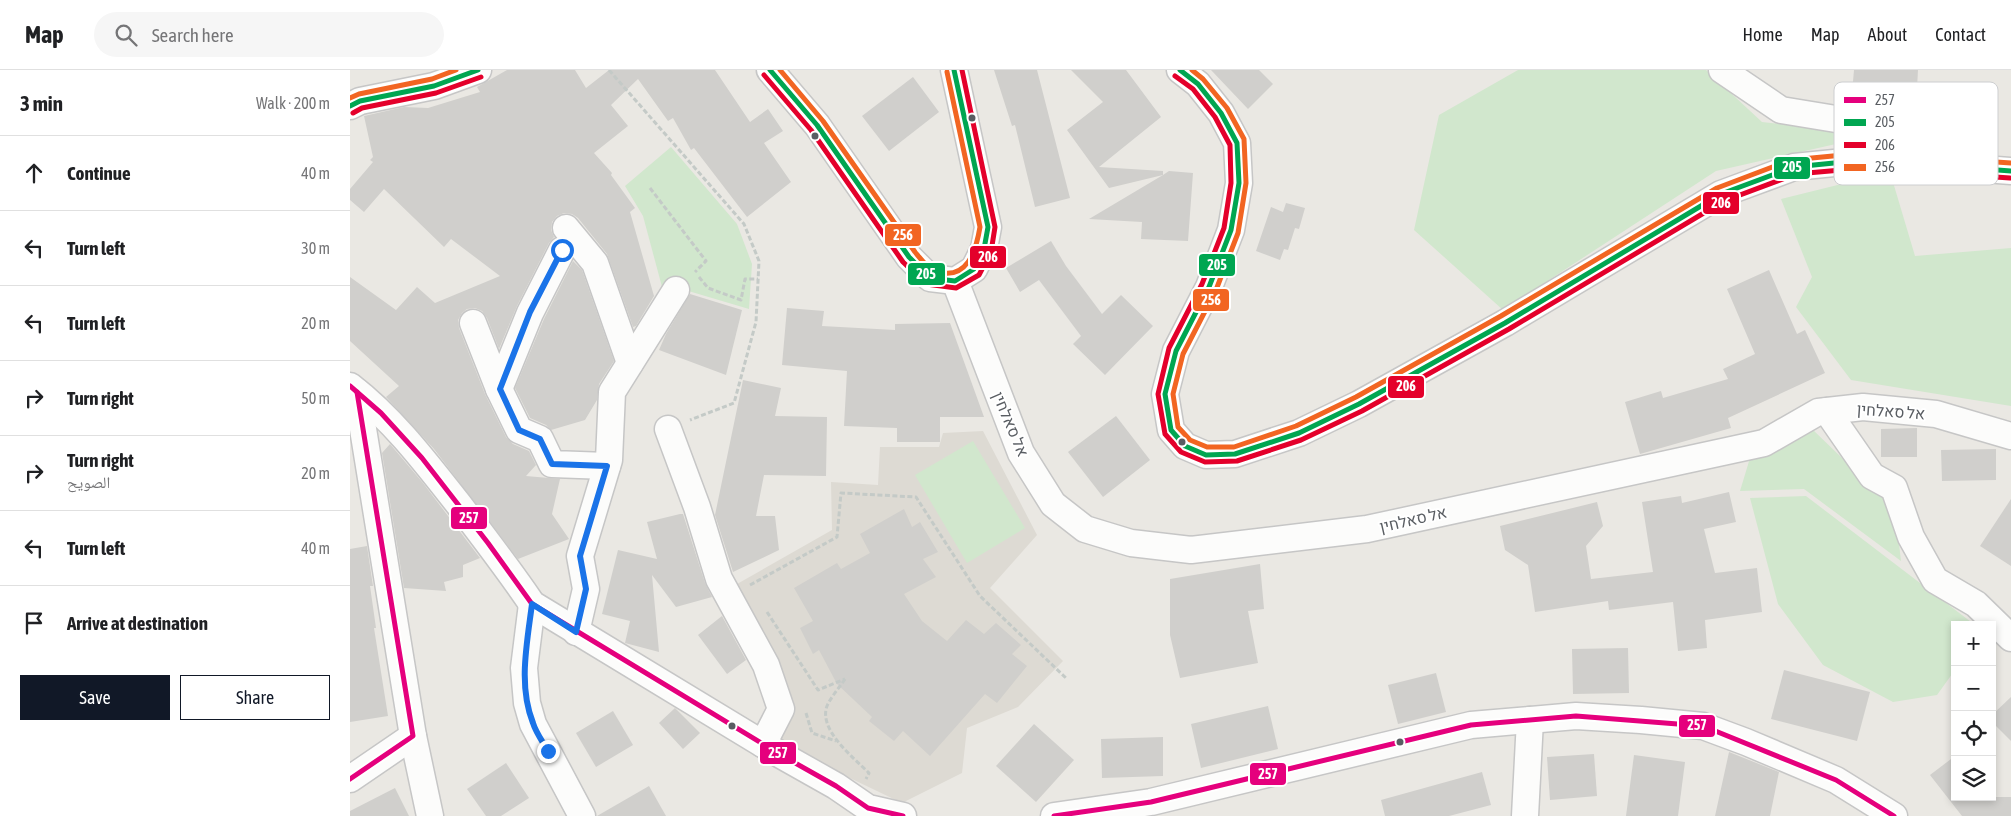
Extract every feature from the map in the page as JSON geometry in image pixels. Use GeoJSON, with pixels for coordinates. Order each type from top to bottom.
{"type":"FeatureCollection","features":[{"type":"Feature","properties":{"kind":"street"},"geometry":{"type":"LineString","coordinates":[[353,99],[434,86],[478,70]]}},
{"type":"Feature","properties":{"kind":"street"},"geometry":{"type":"LineString","coordinates":[[770,70],[817,125],[909,256],[930,278],[955,281],[974,269],[984,249],[988,227],[954,70]]}},
{"type":"Feature","properties":{"kind":"street"},"geometry":{"type":"LineString","coordinates":[[1180,70],[1198,84],[1221,114],[1237,143],[1239,183],[1230,230],[1210,287],[1176,351],[1165,394],[1171,430],[1185,446],[1206,455],[1235,454],[1299,433],[1360,404],[1505,324],[1721,194],[1794,168],[1834,163]]}},
{"type":"Feature","properties":{"kind":"street"},"geometry":{"type":"LineString","coordinates":[[1722,70],[1781,110],[1834,119]]}},
{"type":"Feature","properties":{"kind":"street"},"geometry":{"type":"LineString","coordinates":[[500,389],[530,312],[564,239],[595,263],[630,363]]}},
{"type":"Feature","properties":{"kind":"street","name":"אל סאלחין"},"geometry":{"type":"LineString","coordinates":[[955,281],[1021,454],[1053,504],[1086,529],[1131,543],[1190,550],[1367,530],[1764,443],[1818,412],[1863,407],[1936,414],[2011,436]]}},
{"type":"Feature","properties":{"kind":"street"},"geometry":{"type":"LineString","coordinates":[[576,632],[586,589],[580,556],[609,460],[612,392],[676,290]]}},
{"type":"Feature","properties":{"kind":"street"},"geometry":{"type":"LineString","coordinates":[[473,323],[519,430],[540,439],[552,464],[607,466]]}},
{"type":"Feature","properties":{"kind":"street"},"geometry":{"type":"LineString","coordinates":[[354,389],[359,459],[430,816]]}},
{"type":"Feature","properties":{"kind":"street"},"geometry":{"type":"LineString","coordinates":[[354,389],[386,417],[413,445],[511,572],[532,604],[836,786],[868,808],[903,816]]}},
{"type":"Feature","properties":{"kind":"street"},"geometry":{"type":"LineString","coordinates":[[1827,411],[1872,476],[1894,488],[1911,537],[1935,580],[1976,604],[2011,638]]}},
{"type":"Feature","properties":{"kind":"street"},"geometry":{"type":"LineString","coordinates":[[668,429],[697,507],[719,579],[766,665],[781,709],[763,744]]}},
{"type":"Feature","properties":{"kind":"street"},"geometry":{"type":"LineString","coordinates":[[532,604],[524,668],[527,703],[533,724],[582,816]]}},
{"type":"Feature","properties":{"kind":"street"},"geometry":{"type":"LineString","coordinates":[[1054,816],[1151,802],[1471,725],[1576,716],[1704,726],[1836,780],[1894,816]]}},
{"type":"Feature","properties":{"kind":"street"},"geometry":{"type":"LineString","coordinates":[[1525,816],[1530,720]]}},
{"type":"Feature","properties":{"kind":"street"},"geometry":{"type":"LineString","coordinates":[[350,779],[413,736]]}},
{"type":"Feature","properties":{"kind":"path"},"geometry":{"type":"LineString","coordinates":[[609,70],[744,224],[759,261],[756,322],[734,403],[668,429]]}},
{"type":"Feature","properties":{"kind":"path"},"geometry":{"type":"LineString","coordinates":[[650,188],[706,261],[694,271],[708,288],[741,300],[745,279],[758,279]]}},
{"type":"Feature","properties":{"kind":"path"},"geometry":{"type":"LineString","coordinates":[[728,596],[836,537],[841,493],[916,496],[980,596],[1066,678]]}},
{"type":"Feature","properties":{"kind":"path"},"geometry":{"type":"LineString","coordinates":[[764,607],[818,690],[844,680],[827,706],[826,720],[837,741],[869,773],[856,799]]}},
{"type":"Feature","properties":{"kind":"shaded area"},"geometry":{"type":"Polygon","coordinates":[[[983,431],[1037,535],[990,588],[1063,661],[1018,707],[967,728],[962,773],[902,803],[779,744],[787,705],[730,588],[832,530],[831,482],[878,485],[880,447],[939,447],[943,433],[983,431]]]}},
{"type":"Feature","properties":{"kind":"green space"},"geometry":{"type":"Polygon","coordinates":[[[1518,70],[1706,70],[1762,122],[1834,130],[1834,144],[1716,171],[1503,310],[1414,230],[1439,115],[1518,70]]]}},
{"type":"Feature","properties":{"kind":"green space"},"geometry":{"type":"Polygon","coordinates":[[[671,147],[737,224],[752,264],[749,309],[685,290],[665,298],[643,216],[625,186],[671,147]]]}},
{"type":"Feature","properties":{"kind":"green space"},"geometry":{"type":"Polygon","coordinates":[[[1838,185],[1894,185],[1915,256],[2011,248],[2011,406],[1851,380],[1796,307],[1812,277],[1781,199],[1838,185]]]}},
{"type":"Feature","properties":{"kind":"green space"},"geometry":{"type":"Polygon","coordinates":[[[1812,429],[1895,509],[1901,561],[1804,489],[1740,491],[1750,458],[1812,429]]]}},
{"type":"Feature","properties":{"kind":"green space"},"geometry":{"type":"Polygon","coordinates":[[[973,441],[1025,528],[967,563],[915,475],[973,441]]]}},
{"type":"Feature","properties":{"kind":"green space"},"geometry":{"type":"Polygon","coordinates":[[[1806,496],[1970,621],[1951,621],[1951,676],[1937,695],[1893,702],[1823,665],[1778,604],[1750,498],[1806,496]]]}},
{"type":"Feature","properties":{"kind":"building"},"geometry":{"type":"Polygon","coordinates":[[[507,70],[575,70],[586,88],[609,70],[715,70],[750,122],[768,109],[783,131],[764,143],[791,182],[747,217],[694,148],[691,150],[673,118],[668,121],[638,79],[611,105],[628,126],[594,153],[612,173],[611,175],[635,208],[630,212],[654,296],[636,326],[633,327],[607,254],[578,218],[572,214],[564,213],[557,216],[552,222],[551,230],[554,237],[549,243],[517,306],[499,349],[487,318],[482,311],[475,308],[467,309],[458,320],[459,328],[485,394],[506,437],[513,444],[529,451],[536,465],[526,476],[560,479],[552,514],[569,539],[518,559],[434,449],[386,397],[399,386],[350,341],[350,277],[396,310],[417,287],[435,303],[500,276],[451,239],[444,247],[384,189],[364,212],[350,200],[350,189],[373,162],[370,160],[373,157],[364,116],[404,107],[428,108],[480,92],[477,87],[507,70]]]}},
{"type":"Feature","properties":{"kind":"building"},"geometry":{"type":"Polygon","coordinates":[[[994,70],[1037,70],[1070,198],[1035,207],[1015,125],[1012,126],[994,70]]]}},
{"type":"Feature","properties":{"kind":"building"},"geometry":{"type":"Polygon","coordinates":[[[1071,70],[1126,70],[1161,117],[1099,167],[1163,171],[1163,175],[1109,188],[1067,130],[1103,102],[1071,70]]]}},
{"type":"Feature","properties":{"kind":"building"},"geometry":{"type":"Polygon","coordinates":[[[1211,70],[1259,70],[1273,84],[1248,109],[1211,70]]]}},
{"type":"Feature","properties":{"kind":"building"},"geometry":{"type":"Polygon","coordinates":[[[1854,70],[1918,70],[1917,82],[1853,82],[1854,70]]]}},
{"type":"Feature","properties":{"kind":"building"},"geometry":{"type":"Polygon","coordinates":[[[913,77],[939,112],[889,151],[862,116],[913,77]]]}},
{"type":"Feature","properties":{"kind":"building"},"geometry":{"type":"Polygon","coordinates":[[[1169,171],[1193,173],[1188,241],[1141,239],[1142,222],[1089,219],[1169,171]]]}},
{"type":"Feature","properties":{"kind":"building"},"geometry":{"type":"Polygon","coordinates":[[[1286,203],[1305,208],[1299,229],[1295,228],[1288,250],[1284,249],[1280,260],[1256,251],[1271,207],[1283,212],[1286,203]]]}},
{"type":"Feature","properties":{"kind":"building"},"geometry":{"type":"Polygon","coordinates":[[[1051,241],[1066,266],[1102,314],[1121,295],[1153,326],[1105,375],[1073,344],[1081,336],[1039,280],[1020,292],[1006,268],[1051,241]]]}},
{"type":"Feature","properties":{"kind":"building"},"geometry":{"type":"Polygon","coordinates":[[[573,261],[582,270],[614,361],[599,384],[597,400],[585,420],[551,430],[546,425],[530,418],[515,388],[544,319],[573,261]]]}},
{"type":"Feature","properties":{"kind":"building"},"geometry":{"type":"Polygon","coordinates":[[[1769,270],[1797,334],[1805,330],[1825,373],[1728,418],[1731,428],[1640,454],[1625,402],[1661,391],[1663,398],[1728,379],[1723,369],[1755,354],[1727,289],[1769,270]]]}},
{"type":"Feature","properties":{"kind":"building"},"geometry":{"type":"Polygon","coordinates":[[[690,294],[742,310],[726,375],[659,350],[666,334],[690,294]]]}},
{"type":"Feature","properties":{"kind":"building"},"geometry":{"type":"Polygon","coordinates":[[[787,308],[824,311],[822,326],[895,330],[895,324],[950,323],[984,417],[940,417],[940,442],[897,442],[897,428],[844,426],[847,371],[782,365],[787,308]]]}},
{"type":"Feature","properties":{"kind":"building"},"geometry":{"type":"Polygon","coordinates":[[[743,380],[781,388],[775,416],[827,417],[826,476],[764,475],[756,516],[775,516],[779,550],[733,572],[715,515],[743,380]]]}},
{"type":"Feature","properties":{"kind":"building"},"geometry":{"type":"Polygon","coordinates":[[[1116,416],[1150,460],[1103,497],[1068,452],[1116,416]]]}},
{"type":"Feature","properties":{"kind":"building"},"geometry":{"type":"Polygon","coordinates":[[[1917,428],[1917,457],[1881,457],[1881,429],[1917,428]]]}},
{"type":"Feature","properties":{"kind":"building"},"geometry":{"type":"Polygon","coordinates":[[[390,444],[423,483],[480,558],[463,565],[463,577],[444,582],[446,591],[404,588],[382,453],[390,444]]]}},
{"type":"Feature","properties":{"kind":"building"},"geometry":{"type":"Polygon","coordinates":[[[1996,449],[1996,480],[1942,481],[1941,450],[1996,449]]]}},
{"type":"Feature","properties":{"kind":"building"},"geometry":{"type":"Polygon","coordinates":[[[1729,492],[1736,522],[1704,529],[1715,573],[1757,568],[1762,612],[1705,620],[1707,648],[1678,651],[1673,602],[1609,610],[1608,601],[1535,612],[1528,565],[1505,550],[1500,526],[1597,502],[1603,526],[1586,546],[1591,579],[1653,572],[1642,502],[1681,496],[1682,503],[1729,492]]]}},
{"type":"Feature","properties":{"kind":"building"},"geometry":{"type":"Polygon","coordinates":[[[2011,499],[2011,566],[1980,546],[2011,499]]]}},
{"type":"Feature","properties":{"kind":"building"},"geometry":{"type":"Polygon","coordinates":[[[904,509],[912,527],[920,522],[938,552],[923,559],[936,577],[904,594],[922,621],[947,641],[966,620],[984,634],[996,623],[1021,645],[1012,654],[1027,666],[997,703],[985,694],[930,756],[903,731],[894,741],[869,721],[872,717],[837,684],[819,650],[813,654],[800,628],[813,621],[794,588],[837,563],[841,569],[870,553],[860,534],[904,509]]]}},
{"type":"Feature","properties":{"kind":"building"},"geometry":{"type":"Polygon","coordinates":[[[683,514],[705,583],[712,597],[676,607],[652,575],[659,652],[625,643],[630,621],[602,614],[618,550],[657,559],[647,522],[683,514]]]}},
{"type":"Feature","properties":{"kind":"building"},"geometry":{"type":"Polygon","coordinates":[[[367,546],[373,586],[370,586],[376,628],[374,628],[388,716],[350,722],[350,549],[367,546]]]}},
{"type":"Feature","properties":{"kind":"building"},"geometry":{"type":"Polygon","coordinates":[[[1260,564],[1264,609],[1248,611],[1258,663],[1180,678],[1170,635],[1170,579],[1260,564]]]}},
{"type":"Feature","properties":{"kind":"building"},"geometry":{"type":"Polygon","coordinates":[[[722,616],[746,660],[727,674],[698,635],[722,616]]]}},
{"type":"Feature","properties":{"kind":"building"},"geometry":{"type":"Polygon","coordinates":[[[1628,648],[1629,693],[1573,694],[1572,649],[1628,648]]]}},
{"type":"Feature","properties":{"kind":"building"},"geometry":{"type":"Polygon","coordinates":[[[1784,670],[1870,692],[1857,741],[1771,719],[1784,670]]]}},
{"type":"Feature","properties":{"kind":"building"},"geometry":{"type":"Polygon","coordinates":[[[1436,673],[1446,712],[1398,724],[1388,685],[1436,673]]]}},
{"type":"Feature","properties":{"kind":"building"},"geometry":{"type":"Polygon","coordinates":[[[2011,697],[2011,741],[1996,726],[1996,711],[2011,697]]]}},
{"type":"Feature","properties":{"kind":"building"},"geometry":{"type":"Polygon","coordinates":[[[1268,706],[1278,749],[1201,768],[1191,724],[1268,706]]]}},
{"type":"Feature","properties":{"kind":"building"},"geometry":{"type":"Polygon","coordinates":[[[675,708],[700,733],[683,749],[659,723],[675,708]]]}},
{"type":"Feature","properties":{"kind":"building"},"geometry":{"type":"Polygon","coordinates":[[[613,711],[633,745],[596,767],[576,733],[613,711]]]}},
{"type":"Feature","properties":{"kind":"building"},"geometry":{"type":"Polygon","coordinates":[[[1034,724],[1074,760],[1036,802],[996,766],[1034,724]]]}},
{"type":"Feature","properties":{"kind":"building"},"geometry":{"type":"Polygon","coordinates":[[[1163,737],[1163,776],[1102,778],[1101,739],[1163,737]]]}},
{"type":"Feature","properties":{"kind":"building"},"geometry":{"type":"Polygon","coordinates":[[[1729,752],[1779,772],[1770,816],[1715,816],[1729,752]]]}},
{"type":"Feature","properties":{"kind":"building"},"geometry":{"type":"Polygon","coordinates":[[[1594,754],[1597,796],[1550,800],[1547,757],[1594,754]]]}},
{"type":"Feature","properties":{"kind":"building"},"geometry":{"type":"Polygon","coordinates":[[[1634,755],[1685,762],[1678,816],[1626,816],[1634,755]]]}},
{"type":"Feature","properties":{"kind":"building"},"geometry":{"type":"Polygon","coordinates":[[[1951,759],[1951,801],[1996,801],[1996,797],[2011,797],[2011,816],[1962,816],[1930,775],[1951,759]]]}},
{"type":"Feature","properties":{"kind":"building"},"geometry":{"type":"Polygon","coordinates":[[[506,763],[529,798],[501,816],[486,816],[467,789],[506,763]]]}},
{"type":"Feature","properties":{"kind":"building"},"geometry":{"type":"Polygon","coordinates":[[[1482,772],[1491,805],[1449,816],[1385,816],[1381,800],[1482,772]]]}},
{"type":"Feature","properties":{"kind":"building"},"geometry":{"type":"Polygon","coordinates":[[[649,786],[666,816],[597,816],[649,786]]]}},
{"type":"Feature","properties":{"kind":"building"},"geometry":{"type":"Polygon","coordinates":[[[395,788],[409,816],[350,816],[350,811],[395,788]]]}},
{"type":"Feature","properties":{"kind":"transit line","name":"256"},"geometry":{"type":"LineString","coordinates":[[350,98],[359,94],[432,79],[456,70]]}},
{"type":"Feature","properties":{"kind":"transit line","name":"205"},"geometry":{"type":"LineString","coordinates":[[350,106],[360,101],[434,86],[478,70]]}},
{"type":"Feature","properties":{"kind":"transit line","name":"205"},"geometry":{"type":"LineString","coordinates":[[770,70],[817,125],[909,257],[930,278],[955,281],[974,269],[984,249],[988,227],[954,70]]}},
{"type":"Feature","properties":{"kind":"transit line","name":"256"},"geometry":{"type":"LineString","coordinates":[[780,70],[823,121],[919,257],[932,270],[946,273],[955,272],[968,262],[976,246],[980,227],[947,72]]}},
{"type":"Feature","properties":{"kind":"transit line","name":"206"},"geometry":{"type":"LineString","coordinates":[[764,75],[811,130],[903,262],[926,284],[956,288],[979,275],[991,252],[995,227],[962,70]]}},
{"type":"Feature","properties":{"kind":"transit line","name":"205"},"geometry":{"type":"LineString","coordinates":[[1180,70],[1198,84],[1221,113],[1237,143],[1239,183],[1231,230],[1209,287],[1176,351],[1165,394],[1171,430],[1185,446],[1206,455],[1235,454],[1299,433],[1359,404],[1505,323],[1721,194],[1794,167],[1834,163]]}},
{"type":"Feature","properties":{"kind":"transit line","name":"256"},"geometry":{"type":"LineString","coordinates":[[1192,70],[1203,79],[1227,108],[1244,139],[1246,183],[1238,233],[1216,290],[1183,354],[1173,394],[1178,427],[1190,440],[1207,447],[1234,447],[1296,426],[1356,397],[1501,316],[1717,188],[1791,160],[1834,156]]}},
{"type":"Feature","properties":{"kind":"transit line","name":"206"},"geometry":{"type":"LineString","coordinates":[[1175,76],[1193,89],[1215,117],[1230,145],[1231,183],[1224,228],[1202,284],[1169,348],[1158,394],[1165,434],[1181,452],[1205,462],[1237,461],[1301,440],[1362,411],[1509,329],[1724,201],[1796,174],[1834,171]]}},
{"type":"Feature","properties":{"kind":"transit line","name":"206"},"geometry":{"type":"LineString","coordinates":[[353,113],[362,108],[436,93],[481,77]]}},
{"type":"Feature","properties":{"kind":"transit line","name":"256"},"geometry":{"type":"LineString","coordinates":[[1998,162],[2011,163]]}},
{"type":"Feature","properties":{"kind":"transit line","name":"205"},"geometry":{"type":"LineString","coordinates":[[1998,170],[2011,171]]}},
{"type":"Feature","properties":{"kind":"transit line","name":"206"},"geometry":{"type":"LineString","coordinates":[[1998,177],[2010,178]]}},
{"type":"Feature","properties":{"kind":"transit line","name":"257"},"geometry":{"type":"LineString","coordinates":[[350,386],[381,413],[422,458],[488,543],[532,604],[781,755],[836,786],[868,808],[903,816]]}},
{"type":"Feature","properties":{"kind":"transit line","name":"257"},"geometry":{"type":"LineString","coordinates":[[350,779],[413,736],[357,392]]}},
{"type":"Feature","properties":{"kind":"transit line","name":"257"},"geometry":{"type":"LineString","coordinates":[[1054,816],[1151,802],[1471,725],[1576,716],[1703,726],[1836,780],[1894,816]]}},
{"type":"Feature","properties":{"kind":"route"},"geometry":{"type":"LineString","coordinates":[[548,751],[533,724],[527,703],[524,668],[532,604],[576,632],[586,589],[586,580],[580,556],[607,466],[552,464],[540,439],[519,430],[500,389],[530,312],[562,250]]}}]}
